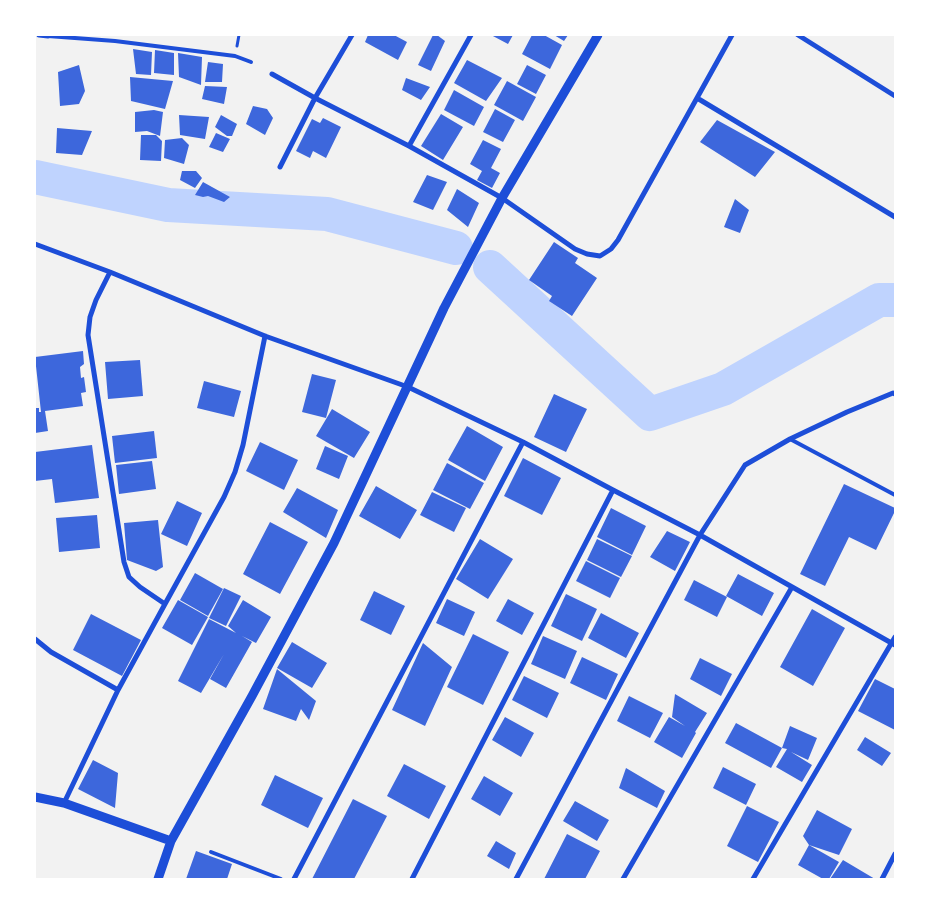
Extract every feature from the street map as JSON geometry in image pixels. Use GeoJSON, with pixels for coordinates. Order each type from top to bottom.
{"type":"FeatureCollection","features":[{"type":"Feature","properties":{"kind":"street"},"geometry":{"type":"LineString","coordinates":[[39,35],[48,36]]}},
{"type":"Feature","properties":{"kind":"street"},"geometry":{"type":"LineString","coordinates":[[280,167],[315,98],[352,35]]}},
{"type":"Feature","properties":{"kind":"street"},"geometry":{"type":"LineString","coordinates":[[409,146],[471,35]]}},
{"type":"Feature","properties":{"kind":"street"},"geometry":{"type":"LineString","coordinates":[[158,879],[171,841],[334,544],[444,308],[502,198],[598,35]]}},
{"type":"Feature","properties":{"kind":"street"},"geometry":{"type":"LineString","coordinates":[[272,74],[409,146],[502,198],[575,249],[587,254],[600,256],[611,249],[618,240],[732,35]]}},
{"type":"Feature","properties":{"kind":"street"},"geometry":{"type":"LineString","coordinates":[[798,35],[895,96]]}},
{"type":"Feature","properties":{"kind":"street"},"geometry":{"type":"LineString","coordinates":[[697,98],[895,217]]}},
{"type":"Feature","properties":{"kind":"street"},"geometry":{"type":"LineString","coordinates":[[35,244],[110,272],[265,336],[408,387],[524,442],[700,535],[893,644]]}},
{"type":"Feature","properties":{"kind":"street"},"geometry":{"type":"LineString","coordinates":[[110,272],[90,317],[88,335],[124,562],[129,577],[165,604]]}},
{"type":"Feature","properties":{"kind":"street"},"geometry":{"type":"LineString","coordinates":[[64,803],[118,690],[224,497],[235,472],[265,336]]}},
{"type":"Feature","properties":{"kind":"street"},"geometry":{"type":"LineString","coordinates":[[516,879],[700,535],[745,465],[790,439],[847,412],[895,394]]}},
{"type":"Feature","properties":{"kind":"street"},"geometry":{"type":"LineString","coordinates":[[294,879],[524,442]]}},
{"type":"Feature","properties":{"kind":"street"},"geometry":{"type":"LineString","coordinates":[[412,879],[613,490]]}},
{"type":"Feature","properties":{"kind":"street"},"geometry":{"type":"LineString","coordinates":[[623,879],[792,587]]}},
{"type":"Feature","properties":{"kind":"street"},"geometry":{"type":"LineString","coordinates":[[753,879],[893,644],[895,637]]}},
{"type":"Feature","properties":{"kind":"street"},"geometry":{"type":"LineString","coordinates":[[35,638],[51,652],[118,690]]}},
{"type":"Feature","properties":{"kind":"street"},"geometry":{"type":"LineString","coordinates":[[35,797],[64,803],[171,841]]}},
{"type":"Feature","properties":{"kind":"street"},"geometry":{"type":"LineString","coordinates":[[882,879],[895,854]]}},
{"type":"Feature","properties":{"kind":"lane"},"geometry":{"type":"LineString","coordinates":[[48,36],[114,41],[236,56],[251,62]]}},
{"type":"Feature","properties":{"kind":"lane"},"geometry":{"type":"LineString","coordinates":[[790,439],[895,495]]}},
{"type":"Feature","properties":{"kind":"lane"},"geometry":{"type":"LineString","coordinates":[[211,852],[281,879]]}},
{"type":"Feature","properties":{"kind":"building"},"geometry":{"type":"Polygon","coordinates":[[[368,35],[394,35],[407,42],[398,60],[365,42],[368,35]]]}},
{"type":"Feature","properties":{"kind":"building"},"geometry":{"type":"Polygon","coordinates":[[[433,35],[437,35],[445,41],[431,71],[418,65],[433,35]]]}},
{"type":"Feature","properties":{"kind":"building"},"geometry":{"type":"Polygon","coordinates":[[[491,35],[513,35],[508,44],[491,35]]]}},
{"type":"Feature","properties":{"kind":"building"},"geometry":{"type":"Polygon","coordinates":[[[532,35],[544,35],[562,45],[550,69],[522,54],[532,35]]]}},
{"type":"Feature","properties":{"kind":"building"},"geometry":{"type":"Polygon","coordinates":[[[554,35],[568,35],[564,41],[554,35]]]}},
{"type":"Feature","properties":{"kind":"building"},"geometry":{"type":"Polygon","coordinates":[[[133,49],[152,52],[151,75],[136,74],[133,49]]]}},
{"type":"Feature","properties":{"kind":"building"},"geometry":{"type":"Polygon","coordinates":[[[155,50],[174,53],[174,75],[154,73],[155,50]]]}},
{"type":"Feature","properties":{"kind":"building"},"geometry":{"type":"Polygon","coordinates":[[[178,53],[202,57],[201,85],[179,77],[178,53]]]}},
{"type":"Feature","properties":{"kind":"building"},"geometry":{"type":"Polygon","coordinates":[[[467,60],[502,78],[486,101],[454,83],[467,60]]]}},
{"type":"Feature","properties":{"kind":"building"},"geometry":{"type":"Polygon","coordinates":[[[208,62],[223,64],[222,82],[205,82],[208,62]]]}},
{"type":"Feature","properties":{"kind":"building"},"geometry":{"type":"Polygon","coordinates":[[[79,65],[85,91],[79,104],[60,106],[58,72],[79,65]]]}},
{"type":"Feature","properties":{"kind":"building"},"geometry":{"type":"Polygon","coordinates":[[[527,65],[546,75],[536,94],[517,84],[527,65]]]}},
{"type":"Feature","properties":{"kind":"building"},"geometry":{"type":"Polygon","coordinates":[[[130,77],[173,81],[165,109],[131,101],[130,77]]]}},
{"type":"Feature","properties":{"kind":"building"},"geometry":{"type":"Polygon","coordinates":[[[406,78],[430,87],[421,100],[402,90],[406,78]]]}},
{"type":"Feature","properties":{"kind":"building"},"geometry":{"type":"Polygon","coordinates":[[[507,81],[536,97],[523,121],[494,105],[507,81]]]}},
{"type":"Feature","properties":{"kind":"building"},"geometry":{"type":"Polygon","coordinates":[[[205,86],[227,87],[224,104],[202,99],[205,86]]]}},
{"type":"Feature","properties":{"kind":"building"},"geometry":{"type":"Polygon","coordinates":[[[454,90],[484,107],[474,126],[444,110],[454,90]]]}},
{"type":"Feature","properties":{"kind":"building"},"geometry":{"type":"Polygon","coordinates":[[[253,106],[267,109],[273,118],[265,135],[246,124],[253,106]]]}},
{"type":"Feature","properties":{"kind":"building"},"geometry":{"type":"Polygon","coordinates":[[[495,109],[515,120],[503,142],[483,132],[495,109]]]}},
{"type":"Feature","properties":{"kind":"building"},"geometry":{"type":"Polygon","coordinates":[[[154,110],[163,112],[160,136],[147,131],[135,132],[135,112],[154,110]]]}},
{"type":"Feature","properties":{"kind":"building"},"geometry":{"type":"Polygon","coordinates":[[[441,114],[463,127],[443,160],[421,146],[441,114]]]}},
{"type":"Feature","properties":{"kind":"building"},"geometry":{"type":"Polygon","coordinates":[[[179,115],[209,117],[205,139],[180,135],[179,115]]]}},
{"type":"Feature","properties":{"kind":"building"},"geometry":{"type":"Polygon","coordinates":[[[221,115],[237,124],[232,136],[227,136],[215,127],[221,115]]]}},
{"type":"Feature","properties":{"kind":"building"},"geometry":{"type":"Polygon","coordinates":[[[323,118],[341,127],[326,158],[313,151],[310,158],[296,151],[312,119],[320,123],[323,118]]]}},
{"type":"Feature","properties":{"kind":"building"},"geometry":{"type":"Polygon","coordinates":[[[717,120],[775,152],[755,177],[700,142],[717,120]]]}},
{"type":"Feature","properties":{"kind":"building"},"geometry":{"type":"Polygon","coordinates":[[[57,128],[92,131],[82,155],[56,153],[57,128]]]}},
{"type":"Feature","properties":{"kind":"building"},"geometry":{"type":"Polygon","coordinates":[[[216,133],[230,139],[223,152],[209,147],[216,133]]]}},
{"type":"Feature","properties":{"kind":"building"},"geometry":{"type":"Polygon","coordinates":[[[141,135],[156,135],[162,141],[161,161],[140,160],[141,135]]]}},
{"type":"Feature","properties":{"kind":"building"},"geometry":{"type":"Polygon","coordinates":[[[182,138],[189,145],[184,164],[164,158],[165,140],[182,138]]]}},
{"type":"Feature","properties":{"kind":"building"},"geometry":{"type":"Polygon","coordinates":[[[483,140],[501,149],[491,168],[500,173],[492,188],[477,180],[482,171],[470,164],[483,140]]]}},
{"type":"Feature","properties":{"kind":"building"},"geometry":{"type":"Polygon","coordinates":[[[182,171],[196,171],[202,178],[195,188],[180,180],[182,171]]]}},
{"type":"Feature","properties":{"kind":"building"},"geometry":{"type":"Polygon","coordinates":[[[427,175],[447,182],[433,210],[413,202],[427,175]]]}},
{"type":"Feature","properties":{"kind":"building"},"geometry":{"type":"Polygon","coordinates":[[[203,182],[230,197],[224,202],[208,196],[195,195],[203,182]]]}},
{"type":"Feature","properties":{"kind":"building"},"geometry":{"type":"Polygon","coordinates":[[[457,189],[479,203],[468,227],[447,210],[457,189]]]}},
{"type":"Feature","properties":{"kind":"building"},"geometry":{"type":"Polygon","coordinates":[[[735,199],[749,210],[740,233],[724,227],[735,199]]]}},
{"type":"Feature","properties":{"kind":"building"},"geometry":{"type":"Polygon","coordinates":[[[554,242],[578,258],[575,263],[597,278],[572,316],[549,301],[552,296],[529,280],[554,242]]]}},
{"type":"Feature","properties":{"kind":"building"},"geometry":{"type":"Polygon","coordinates":[[[83,351],[84,364],[80,367],[81,378],[84,377],[86,392],[81,393],[83,406],[45,411],[48,431],[35,433],[35,408],[39,408],[39,412],[41,412],[35,357],[83,351]]]}},
{"type":"Feature","properties":{"kind":"building"},"geometry":{"type":"Polygon","coordinates":[[[140,360],[143,396],[108,399],[105,362],[140,360]]]}},
{"type":"Feature","properties":{"kind":"building"},"geometry":{"type":"Polygon","coordinates":[[[312,374],[336,380],[326,418],[302,412],[312,374]]]}},
{"type":"Feature","properties":{"kind":"building"},"geometry":{"type":"Polygon","coordinates":[[[204,381],[241,391],[234,417],[197,408],[204,381]]]}},
{"type":"Feature","properties":{"kind":"building"},"geometry":{"type":"Polygon","coordinates":[[[554,394],[587,409],[566,452],[534,437],[554,394]]]}},
{"type":"Feature","properties":{"kind":"building"},"geometry":{"type":"Polygon","coordinates":[[[332,409],[370,432],[354,458],[316,436],[332,409]]]}},
{"type":"Feature","properties":{"kind":"building"},"geometry":{"type":"Polygon","coordinates":[[[467,426],[503,447],[485,481],[448,460],[467,426]]]}},
{"type":"Feature","properties":{"kind":"building"},"geometry":{"type":"Polygon","coordinates":[[[154,431],[157,458],[115,463],[112,436],[154,431]]]}},
{"type":"Feature","properties":{"kind":"building"},"geometry":{"type":"Polygon","coordinates":[[[260,442],[298,460],[284,490],[246,471],[260,442]]]}},
{"type":"Feature","properties":{"kind":"building"},"geometry":{"type":"Polygon","coordinates":[[[92,445],[99,498],[55,503],[52,479],[35,481],[35,452],[92,445]]]}},
{"type":"Feature","properties":{"kind":"building"},"geometry":{"type":"Polygon","coordinates":[[[325,446],[348,456],[339,479],[316,469],[325,446]]]}},
{"type":"Feature","properties":{"kind":"building"},"geometry":{"type":"Polygon","coordinates":[[[523,458],[561,478],[542,515],[504,496],[523,458]]]}},
{"type":"Feature","properties":{"kind":"building"},"geometry":{"type":"Polygon","coordinates":[[[152,461],[156,489],[119,494],[116,465],[152,461]]]}},
{"type":"Feature","properties":{"kind":"building"},"geometry":{"type":"Polygon","coordinates":[[[447,463],[484,483],[470,509],[433,490],[447,463]]]}},
{"type":"Feature","properties":{"kind":"building"},"geometry":{"type":"Polygon","coordinates":[[[844,484],[895,508],[895,511],[876,550],[849,537],[825,586],[800,574],[844,484]]]}},
{"type":"Feature","properties":{"kind":"building"},"geometry":{"type":"Polygon","coordinates":[[[376,486],[417,510],[400,539],[359,516],[376,486]]]}},
{"type":"Feature","properties":{"kind":"building"},"geometry":{"type":"Polygon","coordinates":[[[297,488],[338,510],[326,538],[283,512],[297,488]]]}},
{"type":"Feature","properties":{"kind":"building"},"geometry":{"type":"Polygon","coordinates":[[[432,492],[466,508],[454,532],[420,515],[432,492]]]}},
{"type":"Feature","properties":{"kind":"building"},"geometry":{"type":"Polygon","coordinates":[[[177,501],[202,513],[187,546],[161,534],[177,501]]]}},
{"type":"Feature","properties":{"kind":"building"},"geometry":{"type":"Polygon","coordinates":[[[611,508],[646,526],[632,555],[597,537],[611,508]]]}},
{"type":"Feature","properties":{"kind":"building"},"geometry":{"type":"Polygon","coordinates":[[[97,515],[100,548],[59,552],[56,518],[97,515]]]}},
{"type":"Feature","properties":{"kind":"building"},"geometry":{"type":"Polygon","coordinates":[[[158,520],[163,567],[156,571],[127,560],[124,523],[158,520]]]}},
{"type":"Feature","properties":{"kind":"building"},"geometry":{"type":"Polygon","coordinates":[[[270,522],[308,542],[280,594],[243,574],[270,522]]]}},
{"type":"Feature","properties":{"kind":"building"},"geometry":{"type":"Polygon","coordinates":[[[667,531],[690,542],[675,571],[650,557],[667,531]]]}},
{"type":"Feature","properties":{"kind":"building"},"geometry":{"type":"Polygon","coordinates":[[[480,539],[513,559],[488,599],[456,579],[480,539]]]}},
{"type":"Feature","properties":{"kind":"building"},"geometry":{"type":"Polygon","coordinates":[[[597,539],[632,556],[621,577],[587,560],[597,539]]]}},
{"type":"Feature","properties":{"kind":"building"},"geometry":{"type":"Polygon","coordinates":[[[586,561],[620,578],[610,598],[576,581],[586,561]]]}},
{"type":"Feature","properties":{"kind":"building"},"geometry":{"type":"Polygon","coordinates":[[[195,573],[223,589],[208,616],[180,600],[195,573]]]}},
{"type":"Feature","properties":{"kind":"building"},"geometry":{"type":"Polygon","coordinates":[[[738,574],[774,593],[762,616],[726,596],[738,574]]]}},
{"type":"Feature","properties":{"kind":"building"},"geometry":{"type":"Polygon","coordinates":[[[694,580],[727,597],[717,617],[684,600],[694,580]]]}},
{"type":"Feature","properties":{"kind":"building"},"geometry":{"type":"Polygon","coordinates":[[[224,588],[241,596],[226,626],[209,618],[224,588]]]}},
{"type":"Feature","properties":{"kind":"building"},"geometry":{"type":"Polygon","coordinates":[[[374,591],[405,606],[391,635],[360,620],[374,591]]]}},
{"type":"Feature","properties":{"kind":"building"},"geometry":{"type":"Polygon","coordinates":[[[566,594],[597,609],[582,641],[551,626],[566,594]]]}},
{"type":"Feature","properties":{"kind":"building"},"geometry":{"type":"Polygon","coordinates":[[[447,599],[475,612],[464,636],[436,623],[447,599]]]}},
{"type":"Feature","properties":{"kind":"building"},"geometry":{"type":"Polygon","coordinates":[[[508,599],[534,613],[522,635],[496,621],[508,599]]]}},
{"type":"Feature","properties":{"kind":"building"},"geometry":{"type":"Polygon","coordinates":[[[178,600],[208,617],[192,645],[162,628],[178,600]]]}},
{"type":"Feature","properties":{"kind":"building"},"geometry":{"type":"Polygon","coordinates":[[[243,600],[271,617],[256,643],[242,636],[252,642],[226,688],[210,679],[224,654],[201,693],[178,681],[209,619],[236,633],[228,626],[243,600]]]}},
{"type":"Feature","properties":{"kind":"building"},"geometry":{"type":"Polygon","coordinates":[[[812,609],[845,628],[813,686],[780,667],[812,609]]]}},
{"type":"Feature","properties":{"kind":"building"},"geometry":{"type":"Polygon","coordinates":[[[601,613],[639,633],[626,658],[588,638],[601,613]]]}},
{"type":"Feature","properties":{"kind":"building"},"geometry":{"type":"Polygon","coordinates":[[[91,614],[141,640],[122,676],[73,650],[91,614]]]}},
{"type":"Feature","properties":{"kind":"building"},"geometry":{"type":"Polygon","coordinates":[[[473,634],[509,652],[483,705],[447,687],[473,634]]]}},
{"type":"Feature","properties":{"kind":"building"},"geometry":{"type":"Polygon","coordinates":[[[543,636],[577,651],[565,679],[531,664],[543,636]]]}},
{"type":"Feature","properties":{"kind":"building"},"geometry":{"type":"Polygon","coordinates":[[[292,642],[327,663],[312,688],[277,668],[292,642]]]}},
{"type":"Feature","properties":{"kind":"building"},"geometry":{"type":"Polygon","coordinates":[[[423,643],[452,667],[425,726],[392,710],[423,643]]]}},
{"type":"Feature","properties":{"kind":"building"},"geometry":{"type":"Polygon","coordinates":[[[582,657],[618,674],[606,700],[570,683],[582,657]]]}},
{"type":"Feature","properties":{"kind":"building"},"geometry":{"type":"Polygon","coordinates":[[[700,658],[732,674],[721,696],[690,679],[700,658]]]}},
{"type":"Feature","properties":{"kind":"building"},"geometry":{"type":"Polygon","coordinates":[[[277,669],[316,701],[309,720],[301,709],[296,721],[263,709],[277,669]]]}},
{"type":"Feature","properties":{"kind":"building"},"geometry":{"type":"Polygon","coordinates":[[[524,676],[559,693],[547,718],[512,700],[524,676]]]}},
{"type":"Feature","properties":{"kind":"building"},"geometry":{"type":"Polygon","coordinates":[[[875,679],[895,689],[895,730],[858,711],[875,679]]]}},
{"type":"Feature","properties":{"kind":"building"},"geometry":{"type":"Polygon","coordinates":[[[675,694],[707,713],[682,758],[654,742],[669,717],[685,726],[672,717],[675,694]]]}},
{"type":"Feature","properties":{"kind":"building"},"geometry":{"type":"Polygon","coordinates":[[[629,696],[663,713],[650,738],[617,721],[629,696]]]}},
{"type":"Feature","properties":{"kind":"building"},"geometry":{"type":"Polygon","coordinates":[[[505,717],[534,733],[521,757],[492,740],[505,717]]]}},
{"type":"Feature","properties":{"kind":"building"},"geometry":{"type":"Polygon","coordinates":[[[736,723],[782,748],[771,768],[725,743],[736,723]]]}},
{"type":"Feature","properties":{"kind":"building"},"geometry":{"type":"Polygon","coordinates":[[[790,726],[817,738],[808,760],[791,752],[812,765],[802,782],[776,767],[787,749],[782,748],[790,726]]]}},
{"type":"Feature","properties":{"kind":"building"},"geometry":{"type":"Polygon","coordinates":[[[865,737],[891,753],[882,766],[857,750],[865,737]]]}},
{"type":"Feature","properties":{"kind":"building"},"geometry":{"type":"Polygon","coordinates":[[[93,760],[118,773],[115,808],[78,789],[93,760]]]}},
{"type":"Feature","properties":{"kind":"building"},"geometry":{"type":"Polygon","coordinates":[[[404,764],[446,786],[429,819],[387,796],[404,764]]]}},
{"type":"Feature","properties":{"kind":"building"},"geometry":{"type":"Polygon","coordinates":[[[723,767],[756,784],[746,805],[713,788],[723,767]]]}},
{"type":"Feature","properties":{"kind":"building"},"geometry":{"type":"Polygon","coordinates":[[[626,768],[665,791],[657,808],[619,788],[626,768]]]}},
{"type":"Feature","properties":{"kind":"building"},"geometry":{"type":"Polygon","coordinates":[[[275,775],[323,798],[308,828],[261,805],[275,775]]]}},
{"type":"Feature","properties":{"kind":"building"},"geometry":{"type":"Polygon","coordinates":[[[484,776],[513,793],[500,816],[471,799],[484,776]]]}},
{"type":"Feature","properties":{"kind":"building"},"geometry":{"type":"Polygon","coordinates":[[[353,799],[387,816],[354,879],[312,879],[353,799]]]}},
{"type":"Feature","properties":{"kind":"building"},"geometry":{"type":"Polygon","coordinates":[[[575,801],[609,820],[597,841],[563,821],[575,801]]]}},
{"type":"Feature","properties":{"kind":"building"},"geometry":{"type":"Polygon","coordinates":[[[747,806],[779,822],[758,862],[727,846],[747,806]]]}},
{"type":"Feature","properties":{"kind":"building"},"geometry":{"type":"Polygon","coordinates":[[[817,810],[852,829],[839,855],[809,845],[803,836],[817,810]]]}},
{"type":"Feature","properties":{"kind":"building"},"geometry":{"type":"Polygon","coordinates":[[[567,834],[600,851],[585,879],[544,879],[567,834]]]}},
{"type":"Feature","properties":{"kind":"building"},"geometry":{"type":"Polygon","coordinates":[[[496,841],[516,853],[509,869],[487,856],[496,841]]]}},
{"type":"Feature","properties":{"kind":"building"},"geometry":{"type":"Polygon","coordinates":[[[809,845],[839,862],[829,879],[823,879],[798,865],[809,845]]]}},
{"type":"Feature","properties":{"kind":"building"},"geometry":{"type":"Polygon","coordinates":[[[196,851],[232,864],[227,879],[186,879],[196,851]]]}},
{"type":"Feature","properties":{"kind":"building"},"geometry":{"type":"Polygon","coordinates":[[[843,860],[875,879],[830,879],[843,860]]]}},
{"type":"Feature","properties":{"kind":"waterway"},"geometry":{"type":"LineString","coordinates":[[35,177],[168,205],[327,214],[456,248]]}},
{"type":"Feature","properties":{"kind":"waterway"},"geometry":{"type":"LineString","coordinates":[[490,267],[650,414],[723,389],[879,300],[895,300]]}}]}
